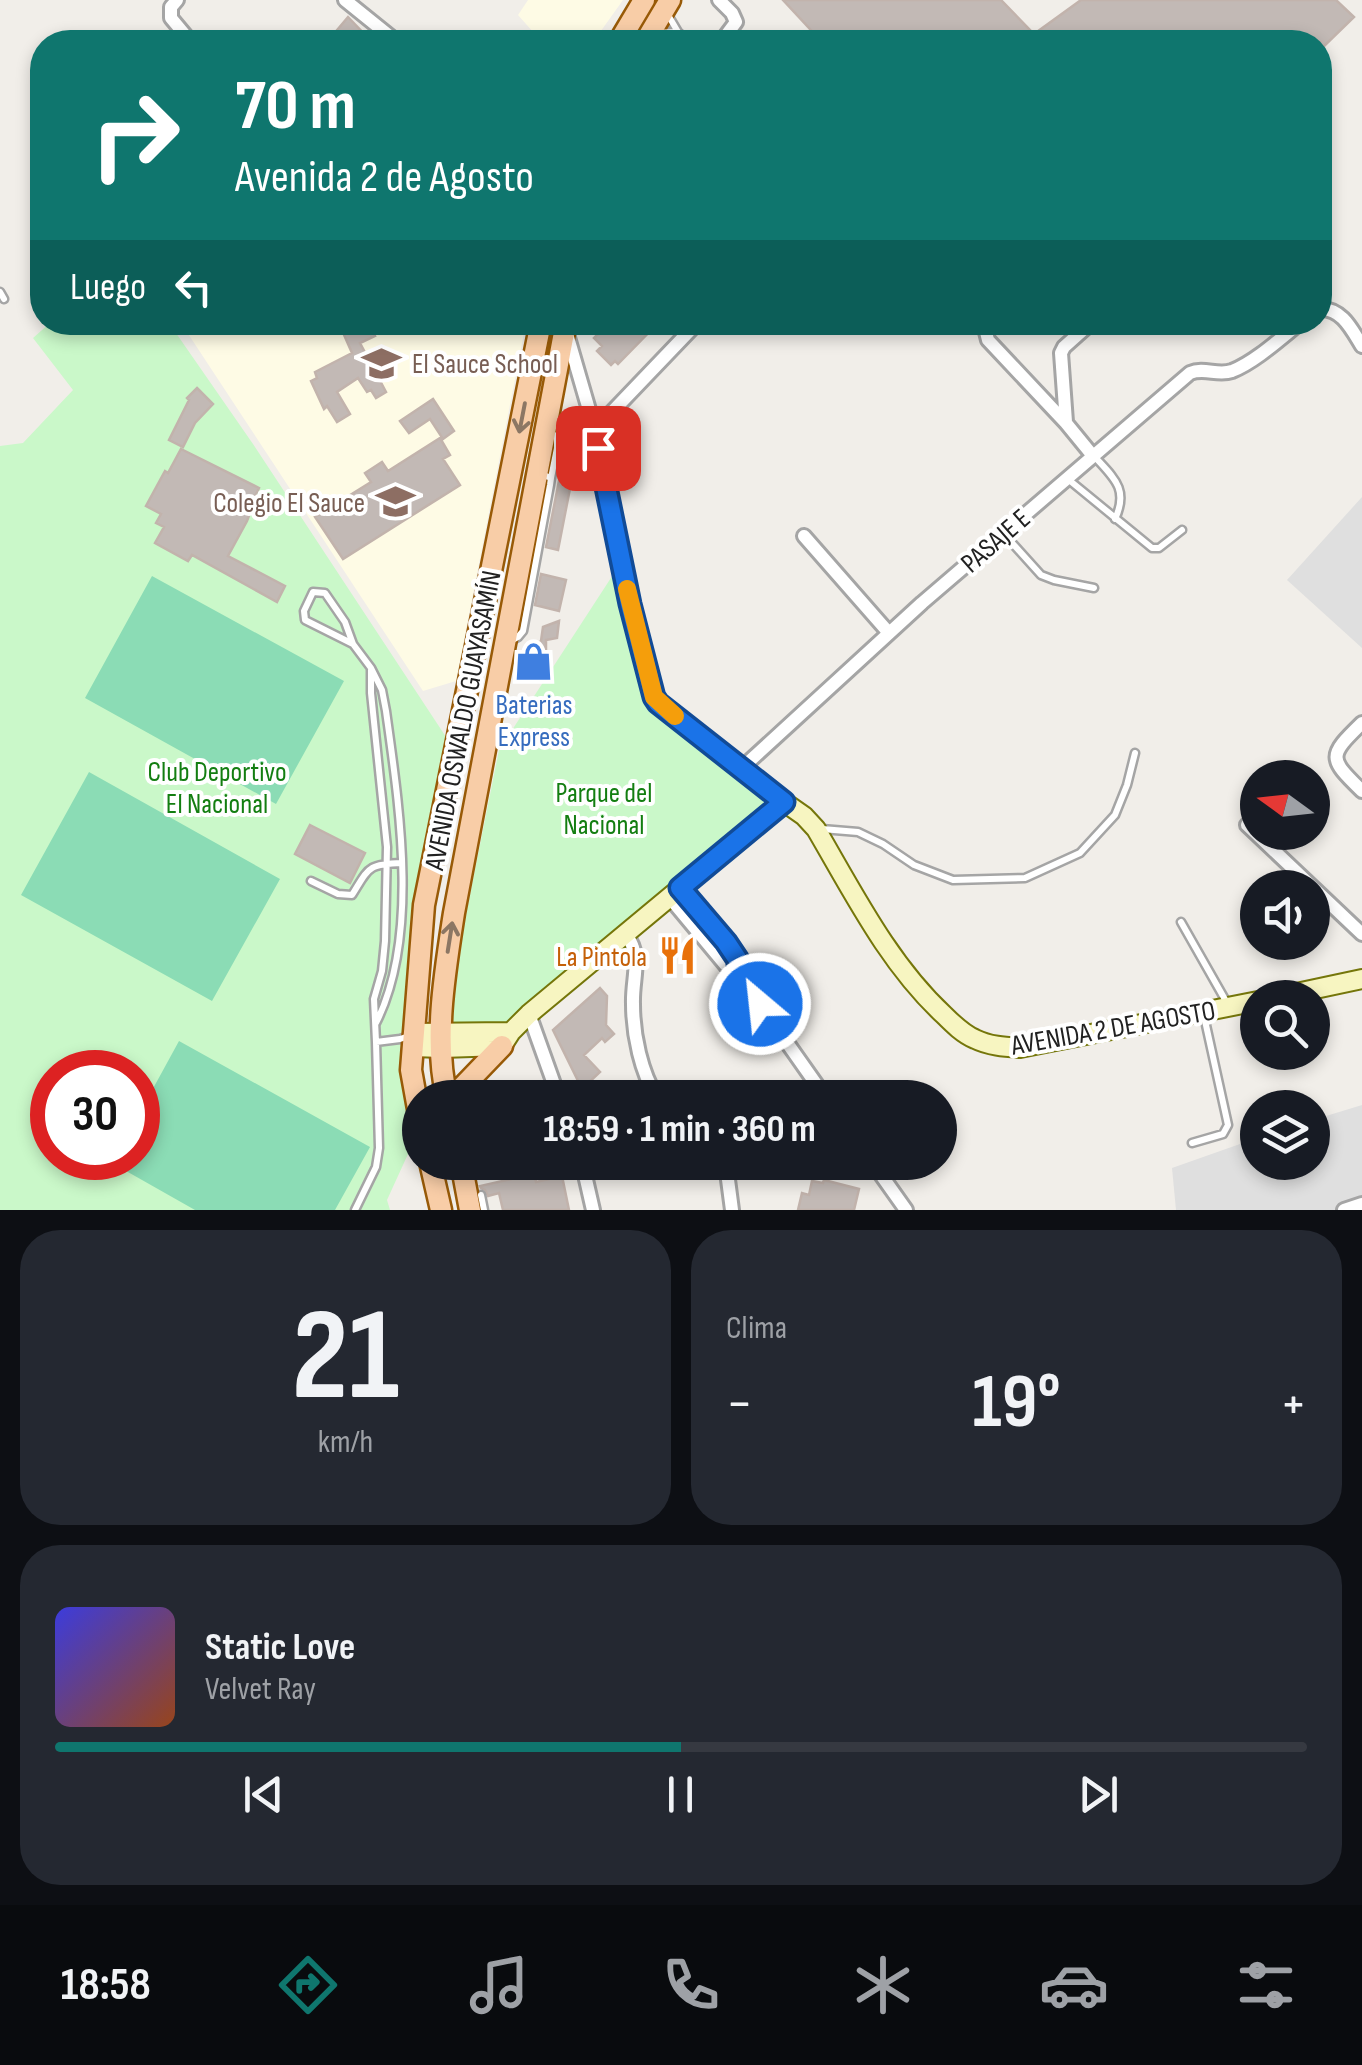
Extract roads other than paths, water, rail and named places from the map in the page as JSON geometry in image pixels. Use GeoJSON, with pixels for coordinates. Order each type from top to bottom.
{"type":"FeatureCollection","features":[{"type":"Feature","properties":{"kind":"main road"},"geometry":{"type":"LineString","coordinates":[[626,30],[644,0]]}},
{"type":"Feature","properties":{"kind":"main road"},"geometry":{"type":"LineString","coordinates":[[653,30],[668,5]]}},
{"type":"Feature","properties":{"kind":"main road","name":"AVENIDA OSWALDO GUAYASAMÍN"},"geometry":{"type":"LineString","coordinates":[[414,1080],[409,1040],[424,905],[538,335]]}},
{"type":"Feature","properties":{"kind":"main road","name":"AVENIDA OSWALDO GUAYASAMÍN"},"geometry":{"type":"LineString","coordinates":[[447,1080],[442,1041],[442,993],[454,913],[506,641],[544,476],[546,429],[563,335]]}},
{"type":"Feature","properties":{"kind":"main road"},"geometry":{"type":"LineString","coordinates":[[467,1080],[529,1014],[784,802]]}},
{"type":"Feature","properties":{"kind":"main road","name":"AVENIDA 2 DE AGOSTO"},"geometry":{"type":"LineString","coordinates":[[784,802],[816,830],[880,938],[926,998],[974,1039],[998,1047],[1020,1048],[1240,1004]]}},
{"type":"Feature","properties":{"kind":"main road"},"geometry":{"type":"LineString","coordinates":[[1330,986],[1362,979]]}},
{"type":"Feature","properties":{"kind":"main road"},"geometry":{"type":"LineString","coordinates":[[409,1040],[506,1039]]}},
{"type":"Feature","properties":{"kind":"main road"},"geometry":{"type":"LineString","coordinates":[[434,1180],[441,1210]]}},
{"type":"Feature","properties":{"kind":"street"},"geometry":{"type":"LineString","coordinates":[[178,0],[171,7],[171,18],[181,30]]}},
{"type":"Feature","properties":{"kind":"street"},"geometry":{"type":"LineString","coordinates":[[345,0],[381,30]]}},
{"type":"Feature","properties":{"kind":"street"},"geometry":{"type":"LineString","coordinates":[[719,0],[736,22],[730,30]]}},
{"type":"Feature","properties":{"kind":"street"},"geometry":{"type":"LineString","coordinates":[[1332,310],[1344,318],[1362,346]]}},
{"type":"Feature","properties":{"kind":"street"},"geometry":{"type":"LineString","coordinates":[[568,335],[594,427],[630,604],[654,697],[784,802]]}},
{"type":"Feature","properties":{"kind":"street"},"geometry":{"type":"LineString","coordinates":[[594,427],[686,335]]}},
{"type":"Feature","properties":{"kind":"street"},"geometry":{"type":"LineString","coordinates":[[987,335],[1093,456]]}},
{"type":"Feature","properties":{"kind":"street"},"geometry":{"type":"LineString","coordinates":[[1066,423],[1062,354],[1077,335]]}},
{"type":"Feature","properties":{"kind":"street","name":"PASAJE E"},"geometry":{"type":"LineString","coordinates":[[742,768],[889,633],[1190,372],[1226,372],[1284,335]]}},
{"type":"Feature","properties":{"kind":"street"},"geometry":{"type":"LineString","coordinates":[[804,536],[889,633]]}},
{"type":"Feature","properties":{"kind":"street"},"geometry":{"type":"LineString","coordinates":[[1362,723],[1336,752],[1339,768],[1362,791]]}},
{"type":"Feature","properties":{"kind":"street"},"geometry":{"type":"LineString","coordinates":[[1273,850],[1362,934]]}},
{"type":"Feature","properties":{"kind":"street"},"geometry":{"type":"LineString","coordinates":[[674,892],[728,968],[738,973],[813,1080]]}},
{"type":"Feature","properties":{"kind":"street"},"geometry":{"type":"LineString","coordinates":[[626,934],[636,950],[632,1005],[648,1080]]}},
{"type":"Feature","properties":{"kind":"street"},"geometry":{"type":"LineString","coordinates":[[529,1014],[553,1080]]}},
{"type":"Feature","properties":{"kind":"street"},"geometry":{"type":"LineString","coordinates":[[586,1180],[593,1210]]}},
{"type":"Feature","properties":{"kind":"street"},"geometry":{"type":"LineString","coordinates":[[727,1180],[732,1210]]}},
{"type":"Feature","properties":{"kind":"street"},"geometry":{"type":"LineString","coordinates":[[885,1180],[906,1210]]}},
{"type":"Feature","properties":{"kind":"street"},"geometry":{"type":"LineString","coordinates":[[1344,1210],[1362,1204]]}},
{"type":"Feature","properties":{"kind":"lane"},"geometry":{"type":"LineString","coordinates":[[668,5],[679,30]]}},
{"type":"Feature","properties":{"kind":"lane"},"geometry":{"type":"LineString","coordinates":[[1093,456],[1119,485],[1122,498],[1115,519]]}},
{"type":"Feature","properties":{"kind":"lane"},"geometry":{"type":"LineString","coordinates":[[1067,479],[1152,548],[1159,548],[1182,530]]}},
{"type":"Feature","properties":{"kind":"lane"},"geometry":{"type":"LineString","coordinates":[[1003,534],[1041,576],[1094,588]]}},
{"type":"Feature","properties":{"kind":"lane"},"geometry":{"type":"LineString","coordinates":[[353,644],[305,620],[304,611],[314,592],[325,594],[345,622],[353,644],[382,690],[386,711],[402,863],[399,936],[386,1004],[376,1023]]}},
{"type":"Feature","properties":{"kind":"lane"},"geometry":{"type":"LineString","coordinates":[[354,1210],[376,1167],[379,1148],[374,998],[385,941],[386,863],[371,668]]}},
{"type":"Feature","properties":{"kind":"lane"},"geometry":{"type":"LineString","coordinates":[[816,830],[858,832],[914,865],[953,880],[1025,878],[1080,852],[1114,815],[1127,786],[1135,753]]}},
{"type":"Feature","properties":{"kind":"lane"},"geometry":{"type":"LineString","coordinates":[[311,881],[338,894],[352,895],[364,873],[372,867],[402,863]]}},
{"type":"Feature","properties":{"kind":"lane"},"geometry":{"type":"LineString","coordinates":[[1181,922],[1229,1006]]}},
{"type":"Feature","properties":{"kind":"lane"},"geometry":{"type":"LineString","coordinates":[[1192,1143],[1223,1134],[1228,1125],[1204,1012]]}},
{"type":"Feature","properties":{"kind":"lane"},"geometry":{"type":"LineString","coordinates":[[376,1042],[409,1040]]}},
{"type":"Feature","properties":{"kind":"lane"},"geometry":{"type":"LineString","coordinates":[[476,1203],[484,1210]]}},
{"type":"Feature","properties":{"kind":"place","name":"El Sauce School"},"geometry":{"type":"Point","coordinates":[382,363]}},
{"type":"Feature","properties":{"kind":"place","name":"Colegio El Sauce"},"geometry":{"type":"Point","coordinates":[395,502]}},
{"type":"Feature","properties":{"kind":"place","name":"Baterias Express"},"geometry":{"type":"Point","coordinates":[534,662]}},
{"type":"Feature","properties":{"kind":"place","name":"La Pintola"},"geometry":{"type":"Point","coordinates":[677,956]}},
{"type":"Feature","properties":{"kind":"park label","name":"Club Deportivo El Nacional"},"geometry":{"type":"Point","coordinates":[217,787]}},
{"type":"Feature","properties":{"kind":"park label","name":"Parque del Nacional"},"geometry":{"type":"Point","coordinates":[604,808]}}]}
